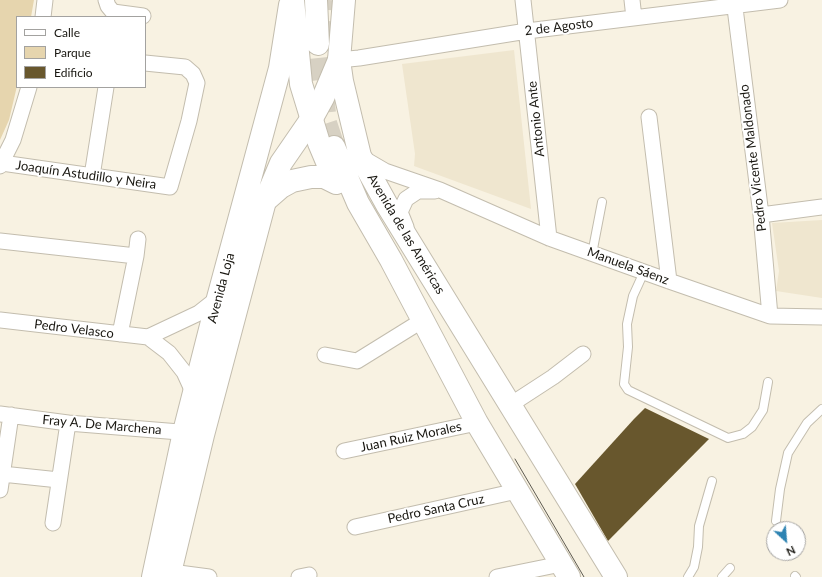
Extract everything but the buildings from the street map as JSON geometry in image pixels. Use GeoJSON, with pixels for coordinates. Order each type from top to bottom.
{"type":"FeatureCollection","features":[{"type":"Feature","properties":{"kind":"main road","name":"Avenida de las Américas"},"geometry":{"type":"LineString","coordinates":[[292,0],[302,84],[319,142],[336,183],[360,231],[415,326],[458,385]]}},
{"type":"Feature","properties":{"kind":"main road","name":"Avenida Loja"},"geometry":{"type":"LineString","coordinates":[[194,433],[194,394],[218,298],[280,68],[292,0]]}},
{"type":"Feature","properties":{"kind":"main road"},"geometry":{"type":"LineString","coordinates":[[316,0],[318,44]]}},
{"type":"Feature","properties":{"kind":"main road","name":"Avenida de las Américas"},"geometry":{"type":"LineString","coordinates":[[344,0],[339,60],[343,88],[360,156],[388,205],[616,577]]}},
{"type":"Feature","properties":{"kind":"main road","name":"Avenida Loja"},"geometry":{"type":"LineString","coordinates":[[162,573],[194,433],[265,201],[281,163],[312,118],[323,98],[339,60]]}},
{"type":"Feature","properties":{"kind":"main road","name":"Avenida de las Américas"},"geometry":{"type":"LineString","coordinates":[[536,447],[433,306],[368,200],[338,145],[358,203],[458,385],[477,423],[565,570]]}},
{"type":"Feature","properties":{"kind":"main road"},"geometry":{"type":"LineString","coordinates":[[265,201],[281,186],[292,181],[311,177],[324,177],[336,183]]}},
{"type":"Feature","properties":{"kind":"street"},"geometry":{"type":"LineString","coordinates":[[43,16],[45,0]]}},
{"type":"Feature","properties":{"kind":"street"},"geometry":{"type":"LineString","coordinates":[[106,0],[108,6],[113,12],[143,16]]}},
{"type":"Feature","properties":{"kind":"street","name":"Antonio Ante"},"geometry":{"type":"LineString","coordinates":[[523,0],[549,238]]}},
{"type":"Feature","properties":{"kind":"street"},"geometry":{"type":"LineString","coordinates":[[632,0],[634,18]]}},
{"type":"Feature","properties":{"kind":"street","name":"2 de Agosto"},"geometry":{"type":"LineString","coordinates":[[339,60],[527,31],[634,18],[734,3],[780,0]]}},
{"type":"Feature","properties":{"kind":"street","name":"Pedro Vicente Maldonado"},"geometry":{"type":"LineString","coordinates":[[734,3],[761,215],[770,316]]}},
{"type":"Feature","properties":{"kind":"street","name":"Joaquín Astudillo y Neira"},"geometry":{"type":"LineString","coordinates":[[1,164],[170,187],[189,121],[197,83],[192,74],[185,67],[146,63]]}},
{"type":"Feature","properties":{"kind":"street"},"geometry":{"type":"LineString","coordinates":[[1,164],[13,140],[29,88]]}},
{"type":"Feature","properties":{"kind":"street"},"geometry":{"type":"LineString","coordinates":[[92,176],[106,88]]}},
{"type":"Feature","properties":{"kind":"street"},"geometry":{"type":"LineString","coordinates":[[649,117],[669,281]]}},
{"type":"Feature","properties":{"kind":"street","name":"Manuela Sáenz"},"geometry":{"type":"LineString","coordinates":[[360,156],[385,171],[440,190],[549,238],[669,281],[770,316],[822,317]]}},
{"type":"Feature","properties":{"kind":"street","name":"Manuela Sáenz"},"geometry":{"type":"LineString","coordinates":[[417,252],[400,212],[406,199],[418,191],[440,190]]}},
{"type":"Feature","properties":{"kind":"street"},"geometry":{"type":"LineString","coordinates":[[761,215],[822,207]]}},
{"type":"Feature","properties":{"kind":"street"},"geometry":{"type":"LineString","coordinates":[[120,334],[138,239]]}},
{"type":"Feature","properties":{"kind":"street"},"geometry":{"type":"LineString","coordinates":[[0,241],[136,256]]}},
{"type":"Feature","properties":{"kind":"street"},"geometry":{"type":"LineString","coordinates":[[194,394],[184,372],[169,353],[148,337],[199,313],[218,298]]}},
{"type":"Feature","properties":{"kind":"street","name":"Pedro Velasco"},"geometry":{"type":"LineString","coordinates":[[0,320],[148,337]]}},
{"type":"Feature","properties":{"kind":"street"},"geometry":{"type":"LineString","coordinates":[[325,355],[357,361],[415,326]]}},
{"type":"Feature","properties":{"kind":"street"},"geometry":{"type":"LineString","coordinates":[[510,405],[553,377],[583,354]]}},
{"type":"Feature","properties":{"kind":"street"},"geometry":{"type":"LineString","coordinates":[[0,490],[6,414]]}},
{"type":"Feature","properties":{"kind":"street","name":"Fray A. De Marchena"},"geometry":{"type":"LineString","coordinates":[[6,414],[68,423],[194,433]]}},
{"type":"Feature","properties":{"kind":"street"},"geometry":{"type":"LineString","coordinates":[[54,523],[68,423]]}},
{"type":"Feature","properties":{"kind":"street","name":"Juan Ruiz Morales"},"geometry":{"type":"LineString","coordinates":[[344,451],[477,423]]}},
{"type":"Feature","properties":{"kind":"street"},"geometry":{"type":"LineString","coordinates":[[2,474],[59,480]]}},
{"type":"Feature","properties":{"kind":"street","name":"Pedro Santa Cruz"},"geometry":{"type":"LineString","coordinates":[[355,527],[517,491]]}},
{"type":"Feature","properties":{"kind":"street"},"geometry":{"type":"LineString","coordinates":[[497,577],[565,570]]}},
{"type":"Feature","properties":{"kind":"street"},"geometry":{"type":"LineString","coordinates":[[162,573],[209,577]]}},
{"type":"Feature","properties":{"kind":"lane"},"geometry":{"type":"LineString","coordinates":[[592,254],[602,202]]}},
{"type":"Feature","properties":{"kind":"lane"},"geometry":{"type":"LineString","coordinates":[[644,272],[633,296],[627,324],[628,347],[624,384],[628,390],[728,438],[743,434],[752,427],[763,410],[768,382]]}},
{"type":"Feature","properties":{"kind":"lane"},"geometry":{"type":"LineString","coordinates":[[776,521],[780,489],[788,453],[807,423],[822,409]]}},
{"type":"Feature","properties":{"kind":"lane"},"geometry":{"type":"LineString","coordinates":[[688,577],[694,567],[698,547],[699,526],[712,481]]}},
{"type":"Feature","properties":{"kind":"lane"},"geometry":{"type":"LineString","coordinates":[[722,577],[730,568]]}},
{"type":"Feature","properties":{"kind":"shaded area"},"geometry":{"type":"Polygon","coordinates":[[[514,50],[531,209],[414,166],[415,154],[402,64],[514,50]]]}},
{"type":"Feature","properties":{"kind":"shaded area"},"geometry":{"type":"Polygon","coordinates":[[[822,220],[822,298],[776,291],[779,271],[772,223],[822,220]]]}},
{"type":"Feature","properties":{"kind":"green space"},"geometry":{"type":"Polygon","coordinates":[[[0,0],[34,0],[31,16],[16,16],[17,88],[9,120],[0,140],[0,0]]]}},
{"type":"Feature","properties":{"kind":"tunnel"},"geometry":{"type":"LineString","coordinates":[[328,43],[327,30],[329,0]]}},
{"type":"Feature","properties":{"kind":"tunnel"},"geometry":{"type":"LineString","coordinates":[[319,25],[318,44],[326,123],[334,147]]}},
{"type":"Feature","properties":{"kind":"tram line"},"geometry":{"type":"LineString","coordinates":[[515,459],[584,577]]}}]}
